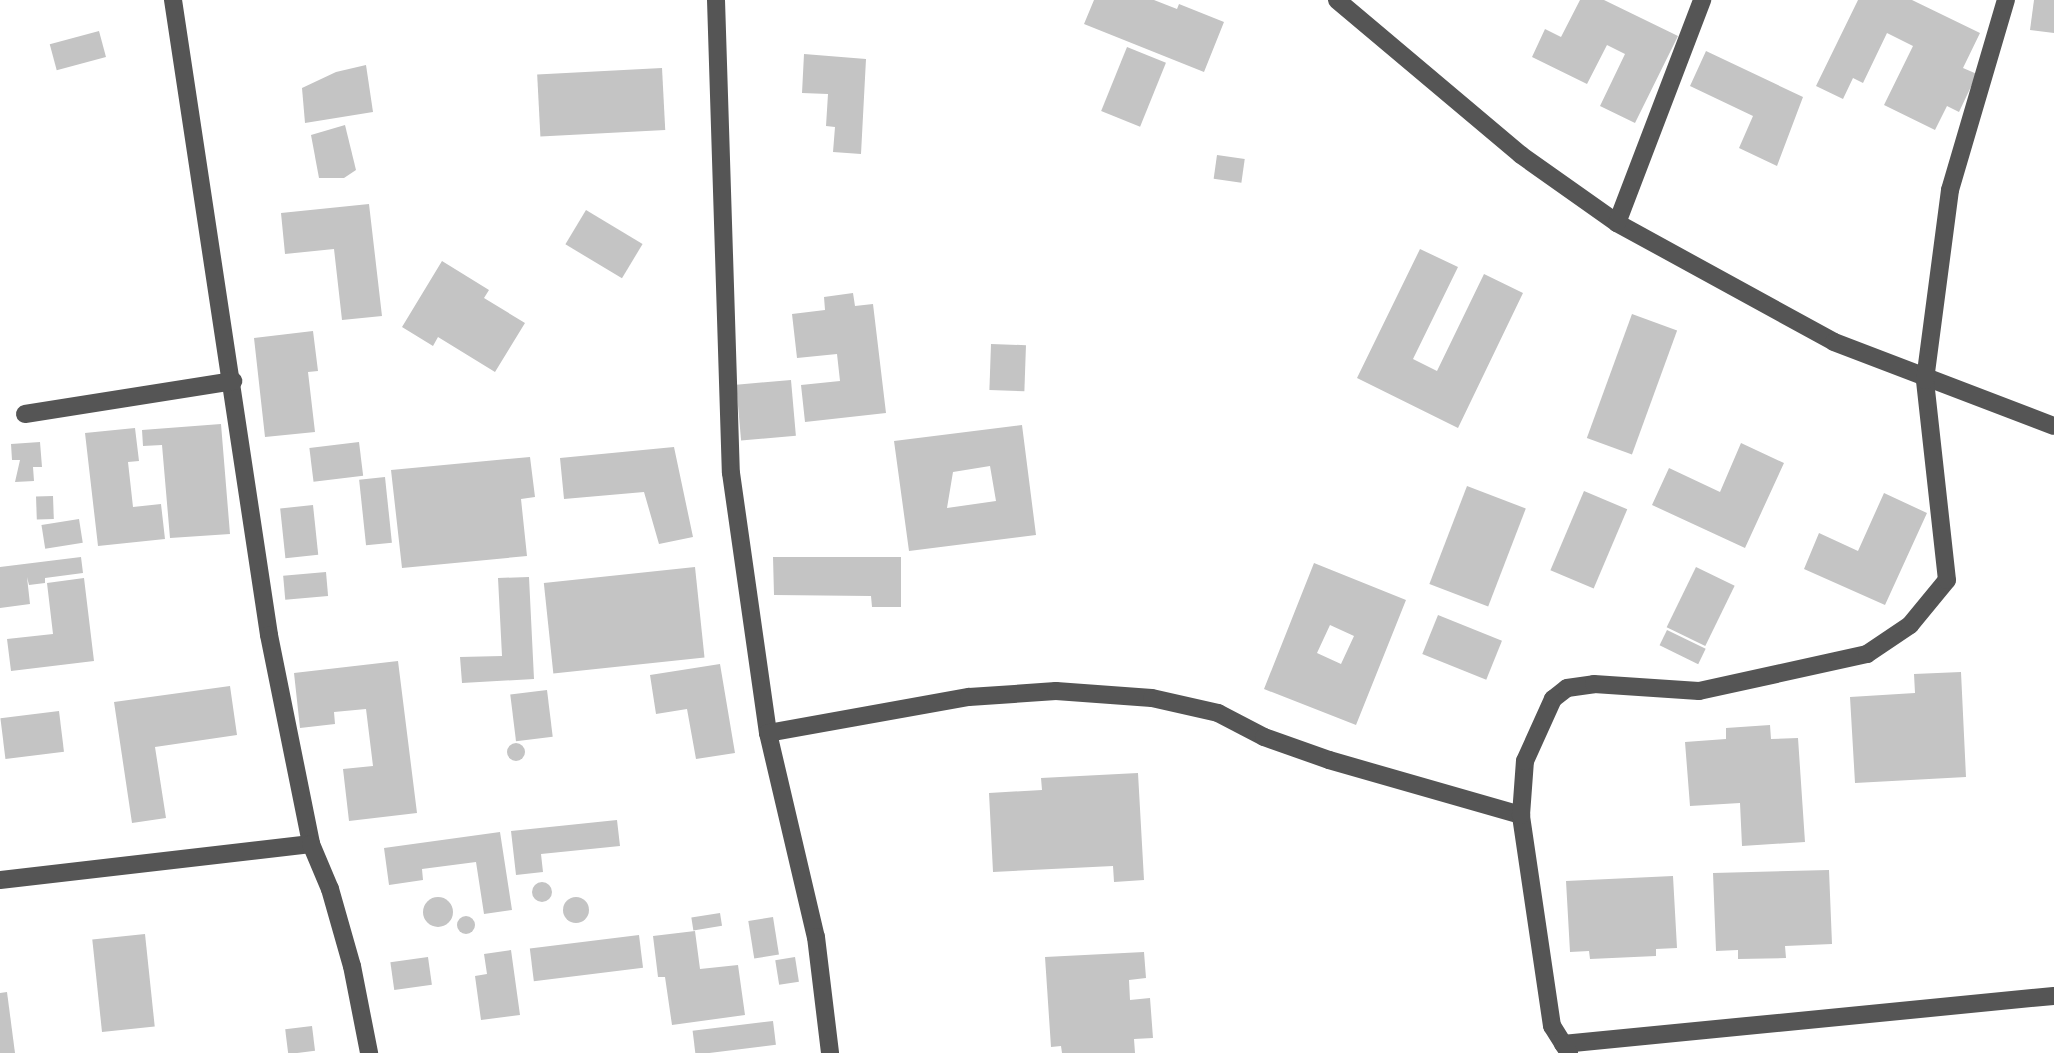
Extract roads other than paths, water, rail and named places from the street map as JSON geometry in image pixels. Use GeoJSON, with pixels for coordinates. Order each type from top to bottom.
{"type":"FeatureCollection","features":[{"type":"Feature","properties":{"kind":"street"},"geometry":{"type":"LineString","coordinates":[[173,0],[233,381],[268,635],[311,844],[330,889],[352,966],[369,1053]]}},
{"type":"Feature","properties":{"kind":"street"},"geometry":{"type":"LineString","coordinates":[[716,0],[731,472],[768,733],[816,937],[830,1053]]}},
{"type":"Feature","properties":{"kind":"street"},"geometry":{"type":"LineString","coordinates":[[1337,0],[1521,155],[1617,223],[1834,342],[1926,380],[2054,426]]}},
{"type":"Feature","properties":{"kind":"street"},"geometry":{"type":"LineString","coordinates":[[1617,223],[1702,0]]}},
{"type":"Feature","properties":{"kind":"street"},"geometry":{"type":"LineString","coordinates":[[2006,0],[1950,190],[1926,380],[1947,580],[1910,625],[1867,654],[1699,691],[1594,684],[1567,688],[1553,699],[1525,761],[1521,816],[1552,1026],[1566,1049],[2054,996]]}},
{"type":"Feature","properties":{"kind":"street"},"geometry":{"type":"LineString","coordinates":[[25,414],[233,381]]}},
{"type":"Feature","properties":{"kind":"street"},"geometry":{"type":"LineString","coordinates":[[768,733],[969,697],[1056,691],[1152,698],[1218,713],[1264,737],[1329,760],[1521,816]]}},
{"type":"Feature","properties":{"kind":"street"},"geometry":{"type":"LineString","coordinates":[[0,880],[311,844]]}}]}
